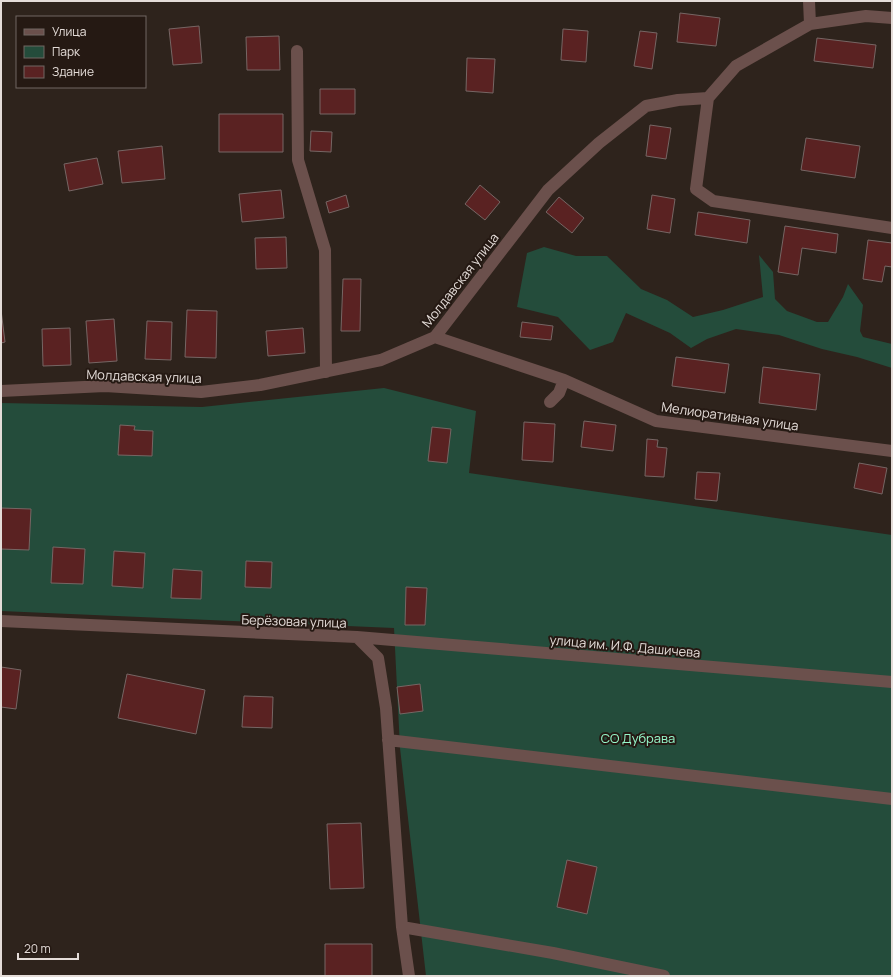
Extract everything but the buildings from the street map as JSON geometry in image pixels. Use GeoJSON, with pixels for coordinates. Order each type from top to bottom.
{"type":"FeatureCollection","features":[{"type":"Feature","properties":{"kind":"street"},"geometry":{"type":"LineString","coordinates":[[809,1],[810,24]]}},
{"type":"Feature","properties":{"kind":"street"},"geometry":{"type":"LineString","coordinates":[[892,18],[866,16],[810,24],[736,66],[708,98],[696,189],[713,201],[892,228]]}},
{"type":"Feature","properties":{"kind":"street"},"geometry":{"type":"LineString","coordinates":[[297,50],[298,160],[325,250],[326,372]]}},
{"type":"Feature","properties":{"kind":"street","name":"Молдавская улица"},"geometry":{"type":"LineString","coordinates":[[1,391],[105,386],[201,392],[260,385],[381,360],[435,338],[548,190],[599,144],[646,106],[678,100],[708,98]]}},
{"type":"Feature","properties":{"kind":"street","name":"Мелиоративная улица"},"geometry":{"type":"LineString","coordinates":[[435,338],[564,380],[656,421],[892,451]]}},
{"type":"Feature","properties":{"kind":"street"},"geometry":{"type":"LineString","coordinates":[[550,402],[559,393],[564,380]]}},
{"type":"Feature","properties":{"kind":"street","name":"Берёзовая улица"},"geometry":{"type":"LineString","coordinates":[[1,621],[356,638],[378,658],[386,708],[402,927],[410,976]]}},
{"type":"Feature","properties":{"kind":"street","name":"улица им. И.Ф. Дашичева"},"geometry":{"type":"LineString","coordinates":[[356,638],[892,682]]}},
{"type":"Feature","properties":{"kind":"street"},"geometry":{"type":"LineString","coordinates":[[388,740],[892,799]]}},
{"type":"Feature","properties":{"kind":"street"},"geometry":{"type":"LineString","coordinates":[[402,927],[553,953],[664,976]]}},
{"type":"Feature","properties":{"kind":"green space"},"geometry":{"type":"Polygon","coordinates":[[[544,247],[576,256],[607,256],[641,289],[667,300],[693,317],[723,310],[763,297],[759,255],[773,272],[775,299],[787,311],[817,322],[828,322],[843,297],[848,284],[863,305],[860,331],[863,337],[892,344],[892,368],[857,357],[822,349],[779,335],[736,329],[707,339],[691,348],[670,333],[626,313],[613,342],[590,350],[558,317],[517,307],[527,253],[544,247]]]}},
{"type":"Feature","properties":{"kind":"green space","name":"СО Дубрава"},"geometry":{"type":"Polygon","coordinates":[[[384,388],[476,411],[469,473],[892,535],[892,976],[426,976],[400,748],[394,628],[1,611],[1,403],[202,407],[384,388]]]}}]}
